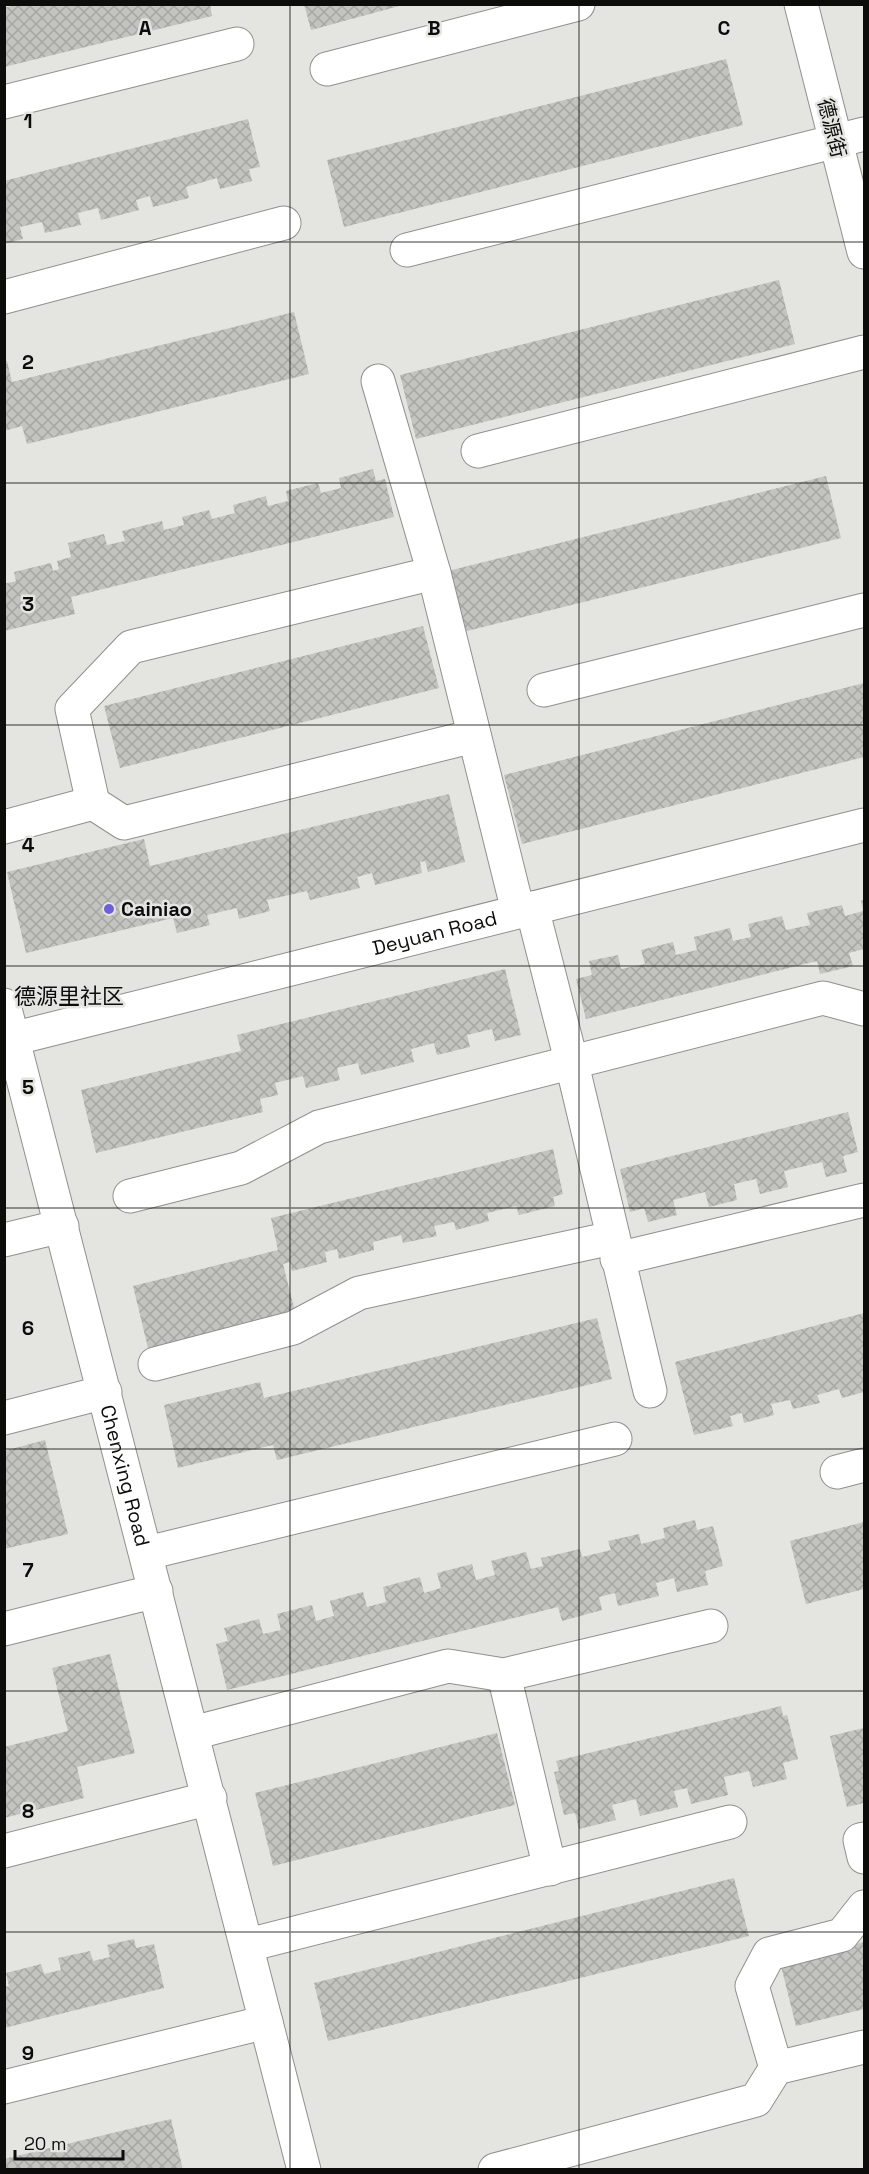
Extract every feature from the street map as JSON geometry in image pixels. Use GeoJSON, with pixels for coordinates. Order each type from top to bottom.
{"type":"FeatureCollection","features":[{"type":"Feature","properties":{"kind":"street"},"geometry":{"type":"LineString","coordinates":[[327,69],[578,4]]}},
{"type":"Feature","properties":{"kind":"street","name":"德源街"},"geometry":{"type":"LineString","coordinates":[[801,4],[850,137],[864,252]]}},
{"type":"Feature","properties":{"kind":"street"},"geometry":{"type":"LineString","coordinates":[[4,102],[237,44]]}},
{"type":"Feature","properties":{"kind":"street"},"geometry":{"type":"LineString","coordinates":[[407,250],[850,137]]}},
{"type":"Feature","properties":{"kind":"street"},"geometry":{"type":"LineString","coordinates":[[4,297],[284,223]]}},
{"type":"Feature","properties":{"kind":"street"},"geometry":{"type":"LineString","coordinates":[[478,451],[864,352]]}},
{"type":"Feature","properties":{"kind":"street"},"geometry":{"type":"LineString","coordinates":[[378,381],[434,573],[474,736],[572,1064],[650,1391]]}},
{"type":"Feature","properties":{"kind":"street"},"geometry":{"type":"LineString","coordinates":[[434,573],[131,647],[72,709],[93,803],[124,823],[474,736]]}},
{"type":"Feature","properties":{"kind":"street"},"geometry":{"type":"LineString","coordinates":[[544,690],[864,610]]}},
{"type":"Feature","properties":{"kind":"street"},"geometry":{"type":"LineString","coordinates":[[4,827],[93,803]]}},
{"type":"Feature","properties":{"kind":"street","name":"Deyuan Road"},"geometry":{"type":"LineString","coordinates":[[9,1040],[864,825]]}},
{"type":"Feature","properties":{"kind":"street"},"geometry":{"type":"LineString","coordinates":[[130,1196],[241,1168],[319,1127],[823,998],[864,1009]]}},
{"type":"Feature","properties":{"kind":"street","name":"Chenxing Road"},"geometry":{"type":"LineString","coordinates":[[4,1005],[9,1040],[62,1226],[304,2169]]}},
{"type":"Feature","properties":{"kind":"street"},"geometry":{"type":"LineString","coordinates":[[155,1364],[293,1328],[359,1293],[615,1249],[864,1200]]}},
{"type":"Feature","properties":{"kind":"street"},"geometry":{"type":"LineString","coordinates":[[4,1240],[62,1226]]}},
{"type":"Feature","properties":{"kind":"street"},"geometry":{"type":"LineString","coordinates":[[4,1418],[105,1392]]}},
{"type":"Feature","properties":{"kind":"street"},"geometry":{"type":"LineString","coordinates":[[147,1553],[615,1439]]}},
{"type":"Feature","properties":{"kind":"street"},"geometry":{"type":"LineString","coordinates":[[4,1629],[156,1592]]}},
{"type":"Feature","properties":{"kind":"street"},"geometry":{"type":"LineString","coordinates":[[193,1733],[448,1665],[504,1675],[711,1626]]}},
{"type":"Feature","properties":{"kind":"street"},"geometry":{"type":"LineString","coordinates":[[504,1675],[550,1869]]}},
{"type":"Feature","properties":{"kind":"street"},"geometry":{"type":"LineString","coordinates":[[4,1851],[210,1798]]}},
{"type":"Feature","properties":{"kind":"street"},"geometry":{"type":"LineString","coordinates":[[248,1945],[730,1822]]}},
{"type":"Feature","properties":{"kind":"street"},"geometry":{"type":"LineString","coordinates":[[864,1839],[860,1840],[864,1857]]}},
{"type":"Feature","properties":{"kind":"street"},"geometry":{"type":"LineString","coordinates":[[776,2068],[752,1986],[769,1954],[842,1935],[864,1907]]}},
{"type":"Feature","properties":{"kind":"street"},"geometry":{"type":"LineString","coordinates":[[4,2087],[266,2022]]}},
{"type":"Feature","properties":{"kind":"street"},"geometry":{"type":"LineString","coordinates":[[495,2169],[756,2100],[776,2068],[864,2047]]}},
{"type":"Feature","properties":{"kind":"building"},"geometry":{"type":"Polygon","coordinates":[[[18,4],[210,4],[212,16],[4,67],[4,8],[18,4]]]}},
{"type":"Feature","properties":{"kind":"building"},"geometry":{"type":"Polygon","coordinates":[[[304,4],[403,4],[403,5],[311,30],[304,4]]]}},
{"type":"Feature","properties":{"kind":"building"},"geometry":{"type":"Polygon","coordinates":[[[726,59],[743,125],[344,227],[327,160],[726,59]]]}},
{"type":"Feature","properties":{"kind":"building"},"geometry":{"type":"Polygon","coordinates":[[[248,119],[260,167],[249,169],[252,181],[220,189],[217,178],[186,187],[189,198],[153,207],[150,196],[136,200],[139,210],[101,220],[98,208],[78,213],[81,225],[45,233],[42,222],[20,227],[23,239],[4,244],[4,181],[248,119]]]}},
{"type":"Feature","properties":{"kind":"building"},"geometry":{"type":"Polygon","coordinates":[[[779,280],[795,344],[416,439],[400,375],[779,280]]]}},
{"type":"Feature","properties":{"kind":"building"},"geometry":{"type":"Polygon","coordinates":[[[294,312],[309,374],[27,444],[22,426],[4,431],[4,362],[7,361],[12,382],[294,312]]]}},
{"type":"Feature","properties":{"kind":"building"},"geometry":{"type":"Polygon","coordinates":[[[373,469],[376,481],[385,479],[394,517],[71,597],[75,614],[4,631],[4,584],[16,581],[14,572],[51,563],[53,571],[59,569],[57,561],[71,557],[68,543],[104,534],[107,545],[125,541],[122,531],[162,521],[164,530],[184,525],[182,517],[209,510],[212,519],[235,513],[233,505],[266,496],[268,506],[288,501],[286,491],[318,483],[321,493],[341,488],[339,478],[373,469]]]}},
{"type":"Feature","properties":{"kind":"building"},"geometry":{"type":"Polygon","coordinates":[[[826,476],[841,538],[463,632],[448,571],[826,476]]]}},
{"type":"Feature","properties":{"kind":"building"},"geometry":{"type":"Polygon","coordinates":[[[423,626],[439,688],[120,768],[104,706],[423,626]]]}},
{"type":"Feature","properties":{"kind":"building"},"geometry":{"type":"Polygon","coordinates":[[[864,683],[864,757],[522,844],[504,775],[864,683]]]}},
{"type":"Feature","properties":{"kind":"building"},"geometry":{"type":"Polygon","coordinates":[[[449,794],[465,862],[428,872],[425,861],[420,862],[422,873],[375,885],[372,873],[357,877],[360,888],[310,900],[307,891],[267,900],[270,911],[239,919],[237,908],[207,915],[210,925],[177,933],[173,918],[26,953],[7,872],[144,839],[150,866],[449,794]]]}},
{"type":"Feature","properties":{"kind":"building"},"geometry":{"type":"Polygon","coordinates":[[[861,900],[864,900],[864,949],[849,953],[853,966],[820,974],[817,961],[586,1019],[576,979],[592,975],[589,961],[618,955],[621,969],[645,964],[641,950],[673,942],[676,955],[697,950],[694,937],[730,928],[733,941],[751,937],[748,924],[782,916],[786,930],[810,925],[807,913],[842,905],[845,916],[863,911],[861,900]]]}},
{"type":"Feature","properties":{"kind":"building"},"geometry":{"type":"Polygon","coordinates":[[[505,969],[521,1035],[495,1041],[492,1029],[467,1035],[470,1047],[437,1055],[434,1043],[411,1049],[414,1062],[361,1075],[358,1063],[337,1068],[340,1080],[306,1088],[303,1076],[275,1083],[278,1095],[260,1099],[263,1112],[96,1153],[81,1090],[241,1051],[237,1035],[505,969]]]}},
{"type":"Feature","properties":{"kind":"building"},"geometry":{"type":"Polygon","coordinates":[[[848,1112],[858,1152],[843,1156],[847,1172],[826,1177],[822,1162],[784,1171],[788,1187],[760,1194],[756,1179],[734,1184],[737,1200],[709,1207],[705,1192],[673,1200],[677,1215],[648,1222],[644,1208],[630,1212],[620,1169],[848,1112]]]}},
{"type":"Feature","properties":{"kind":"building"},"geometry":{"type":"Polygon","coordinates":[[[553,1149],[563,1194],[553,1197],[555,1206],[519,1215],[516,1206],[487,1213],[489,1221],[456,1230],[454,1222],[434,1226],[437,1236],[403,1243],[401,1235],[373,1242],[374,1250],[339,1259],[337,1249],[325,1252],[327,1262],[292,1271],[290,1262],[283,1264],[296,1316],[149,1352],[133,1286],[278,1250],[271,1218],[553,1149]]]}},
{"type":"Feature","properties":{"kind":"building"},"geometry":{"type":"Polygon","coordinates":[[[864,1313],[864,1392],[842,1398],[839,1389],[817,1395],[820,1403],[793,1409],[790,1400],[771,1404],[774,1415],[744,1423],[742,1413],[730,1416],[733,1426],[694,1435],[675,1362],[864,1313]]]}},
{"type":"Feature","properties":{"kind":"building"},"geometry":{"type":"Polygon","coordinates":[[[597,1318],[612,1379],[277,1460],[273,1445],[178,1468],[164,1405],[260,1382],[264,1398],[597,1318]]]}},
{"type":"Feature","properties":{"kind":"building"},"geometry":{"type":"Polygon","coordinates":[[[45,1440],[68,1534],[4,1549],[4,1451],[45,1440]]]}},
{"type":"Feature","properties":{"kind":"building"},"geometry":{"type":"Polygon","coordinates":[[[695,1520],[697,1530],[713,1526],[723,1566],[705,1571],[708,1585],[677,1592],[674,1578],[656,1583],[659,1596],[618,1606],[615,1593],[599,1597],[602,1610],[562,1621],[558,1607],[227,1690],[216,1644],[228,1641],[224,1628],[259,1619],[263,1634],[281,1630],[277,1614],[312,1605],[316,1621],[334,1616],[330,1601],[363,1592],[367,1607],[386,1602],[383,1587],[420,1577],[424,1593],[441,1588],[437,1573],[472,1564],[476,1580],[495,1575],[491,1561],[526,1552],[531,1569],[543,1566],[541,1558],[580,1549],[582,1557],[611,1550],[608,1541],[639,1534],[641,1544],[665,1538],[663,1528],[695,1520]]]}},
{"type":"Feature","properties":{"kind":"building"},"geometry":{"type":"Polygon","coordinates":[[[864,1522],[864,1589],[806,1604],[790,1541],[864,1522]]]}},
{"type":"Feature","properties":{"kind":"building"},"geometry":{"type":"Polygon","coordinates":[[[110,1654],[135,1753],[77,1767],[84,1798],[4,1818],[4,1747],[68,1731],[52,1668],[110,1654]]]}},
{"type":"Feature","properties":{"kind":"building"},"geometry":{"type":"Polygon","coordinates":[[[781,1706],[783,1716],[787,1715],[798,1759],[783,1763],[787,1779],[753,1787],[749,1771],[724,1777],[728,1795],[691,1804],[687,1788],[674,1791],[678,1807],[640,1816],[636,1799],[612,1805],[616,1820],[579,1829],[575,1813],[564,1815],[554,1772],[559,1771],[556,1761],[781,1706]]]}},
{"type":"Feature","properties":{"kind":"building"},"geometry":{"type":"Polygon","coordinates":[[[864,1728],[864,1803],[847,1807],[830,1736],[864,1728]]]}},
{"type":"Feature","properties":{"kind":"building"},"geometry":{"type":"Polygon","coordinates":[[[497,1733],[515,1805],[273,1866],[255,1793],[497,1733]]]}},
{"type":"Feature","properties":{"kind":"building"},"geometry":{"type":"Polygon","coordinates":[[[734,1878],[749,1936],[328,2041],[314,1983],[734,1878]]]}},
{"type":"Feature","properties":{"kind":"building"},"geometry":{"type":"Polygon","coordinates":[[[134,1939],[136,1948],[154,1944],[164,1988],[4,2028],[4,1987],[9,1986],[6,1973],[41,1964],[44,1974],[61,1970],[58,1958],[90,1951],[93,1961],[110,1957],[107,1945],[134,1939]]]}},
{"type":"Feature","properties":{"kind":"building"},"geometry":{"type":"Polygon","coordinates":[[[864,1942],[864,2009],[796,2026],[780,1962],[864,1942]]]}},
{"type":"Feature","properties":{"kind":"building"},"geometry":{"type":"Polygon","coordinates":[[[171,2119],[183,2170],[4,2170],[4,2159],[171,2119]]]}},
{"type":"Feature","properties":{"kind":"place","name":"Cainiao"},"geometry":{"type":"Point","coordinates":[109,909]}},
{"type":"Feature","properties":{"kind":"district","name":"德源里社区"},"geometry":{"type":"Point","coordinates":[69,996]}}]}
